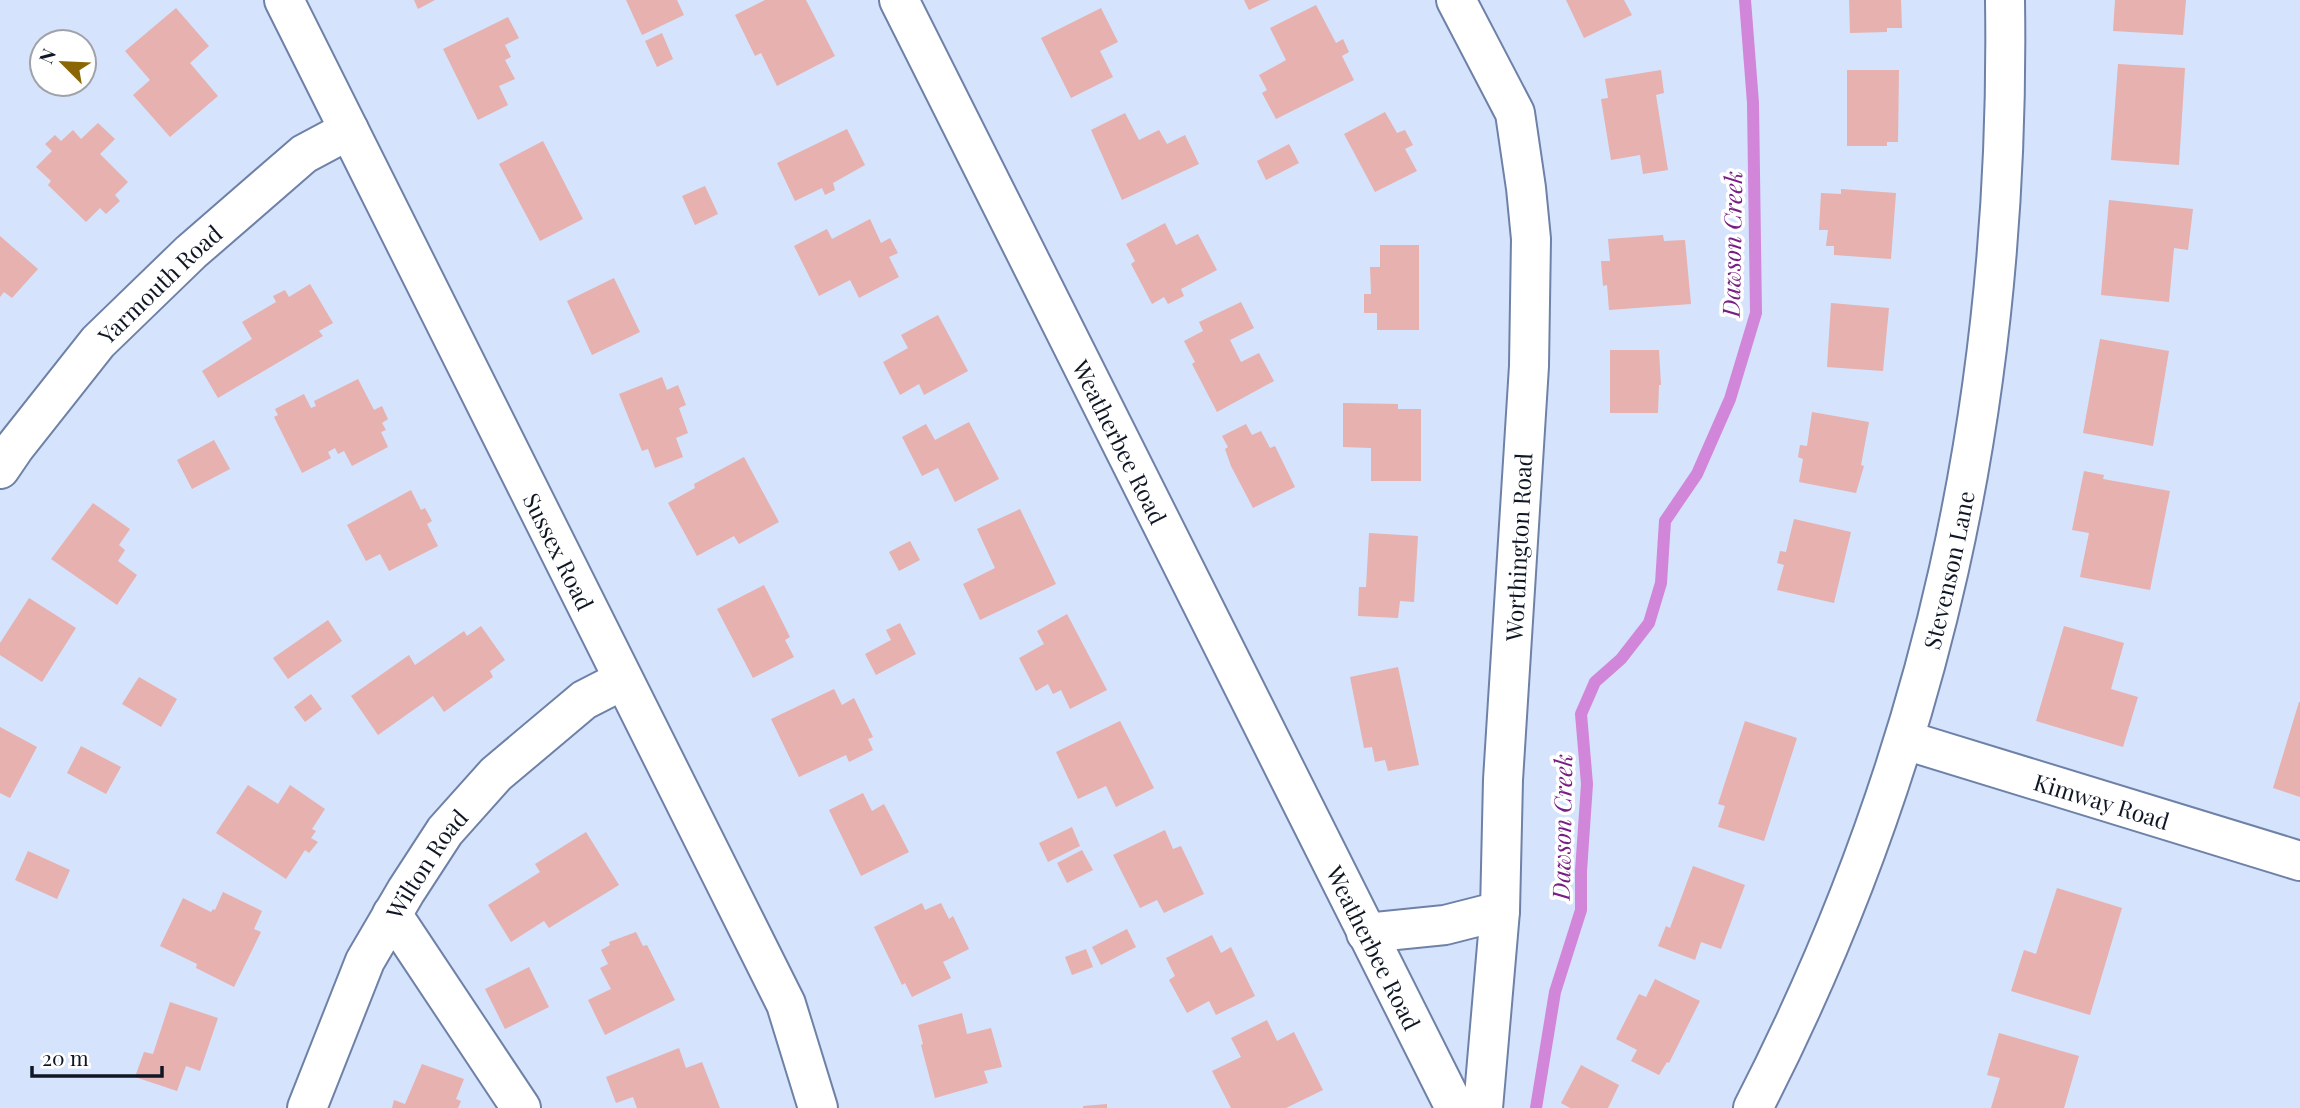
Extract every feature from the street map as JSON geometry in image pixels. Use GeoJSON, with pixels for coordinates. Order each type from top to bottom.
{"type":"FeatureCollection","features":[{"type":"Feature","properties":{"kind":"street","name":"Sussex Road"},"geometry":{"type":"LineString","coordinates":[[284,0],[786,1004],[818,1108]]}},
{"type":"Feature","properties":{"kind":"street","name":"Weatherbee Road"},"geometry":{"type":"LineString","coordinates":[[899,0],[1455,1108]]}},
{"type":"Feature","properties":{"kind":"street","name":"Worthington Road"},"geometry":{"type":"LineString","coordinates":[[1456,0],[1515,113],[1531,239],[1528,366],[1504,766],[1500,911],[1483,1108]]}},
{"type":"Feature","properties":{"kind":"street","name":"Stevenson Lane"},"geometry":{"type":"LineString","coordinates":[[1753,1108],[1825,955],[1880,814],[1925,673],[1955,546],[1981,402],[1998,239],[2003,160],[2005,0]]}},
{"type":"Feature","properties":{"kind":"street","name":"Yarmouth Road"},"geometry":{"type":"LineString","coordinates":[[0,469],[97,342],[191,252],[304,154],[349,130]]}},
{"type":"Feature","properties":{"kind":"street","name":"Wilton Road"},"geometry":{"type":"LineString","coordinates":[[307,1108],[365,961],[445,831],[496,774],[583,700],[623,680]]}},
{"type":"Feature","properties":{"kind":"street","name":"Kimway Road"},"geometry":{"type":"LineString","coordinates":[[1905,740],[2300,861]]}},
{"type":"Feature","properties":{"kind":"street"},"geometry":{"type":"LineString","coordinates":[[1366,933],[1445,925],[1500,911]]}},
{"type":"Feature","properties":{"kind":"street"},"geometry":{"type":"LineString","coordinates":[[392,914],[521,1108]]}},
{"type":"Feature","properties":{"kind":"building"},"geometry":{"type":"Polygon","coordinates":[[[414,0],[435,0],[418,9],[414,0]]]}},
{"type":"Feature","properties":{"kind":"building"},"geometry":{"type":"Polygon","coordinates":[[[626,0],[677,0],[684,15],[642,35],[626,0]]]}},
{"type":"Feature","properties":{"kind":"building"},"geometry":{"type":"Polygon","coordinates":[[[765,0],[806,0],[835,56],[777,86],[761,53],[755,56],[735,15],[765,0]]]}},
{"type":"Feature","properties":{"kind":"building"},"geometry":{"type":"Polygon","coordinates":[[[1244,0],[1270,0],[1249,10],[1244,0]]]}},
{"type":"Feature","properties":{"kind":"building"},"geometry":{"type":"Polygon","coordinates":[[[1566,0],[1624,0],[1632,15],[1584,38],[1566,0]]]}},
{"type":"Feature","properties":{"kind":"building"},"geometry":{"type":"Polygon","coordinates":[[[1849,0],[1901,0],[1902,28],[1887,28],[1887,32],[1850,33],[1849,0]]]}},
{"type":"Feature","properties":{"kind":"building"},"geometry":{"type":"Polygon","coordinates":[[[2115,0],[2186,0],[2183,35],[2113,31],[2115,0]]]}},
{"type":"Feature","properties":{"kind":"building"},"geometry":{"type":"Polygon","coordinates":[[[1316,5],[1336,43],[1343,39],[1349,52],[1342,56],[1354,80],[1276,119],[1262,93],[1267,90],[1259,75],[1286,60],[1270,28],[1316,5]]]}},
{"type":"Feature","properties":{"kind":"building"},"geometry":{"type":"Polygon","coordinates":[[[176,8],[209,46],[190,63],[218,96],[170,137],[133,95],[150,80],[125,51],[176,8]]]}},
{"type":"Feature","properties":{"kind":"building"},"geometry":{"type":"Polygon","coordinates":[[[1101,8],[1118,42],[1100,51],[1113,77],[1071,98],[1041,38],[1101,8]]]}},
{"type":"Feature","properties":{"kind":"building"},"geometry":{"type":"Polygon","coordinates":[[[508,17],[519,38],[505,45],[511,57],[505,60],[515,79],[499,86],[508,105],[478,120],[443,49],[508,17]]]}},
{"type":"Feature","properties":{"kind":"building"},"geometry":{"type":"Polygon","coordinates":[[[662,33],[673,59],[657,67],[645,41],[662,33]]]}},
{"type":"Feature","properties":{"kind":"building"},"geometry":{"type":"Polygon","coordinates":[[[2118,64],[2185,68],[2179,165],[2111,160],[2118,64]]]}},
{"type":"Feature","properties":{"kind":"building"},"geometry":{"type":"Polygon","coordinates":[[[1661,70],[1664,93],[1656,95],[1668,170],[1643,174],[1640,155],[1611,160],[1601,99],[1608,98],[1605,79],[1661,70]]]}},
{"type":"Feature","properties":{"kind":"building"},"geometry":{"type":"Polygon","coordinates":[[[1847,70],[1899,70],[1898,142],[1887,142],[1887,146],[1847,146],[1847,70]]]}},
{"type":"Feature","properties":{"kind":"building"},"geometry":{"type":"Polygon","coordinates":[[[1385,112],[1397,133],[1405,130],[1413,145],[1405,149],[1417,171],[1375,192],[1344,134],[1385,112]]]}},
{"type":"Feature","properties":{"kind":"building"},"geometry":{"type":"Polygon","coordinates":[[[1125,113],[1139,140],[1159,130],[1167,144],[1185,135],[1199,164],[1122,200],[1091,130],[1125,113]]]}},
{"type":"Feature","properties":{"kind":"building"},"geometry":{"type":"Polygon","coordinates":[[[98,123],[115,139],[100,154],[128,182],[115,195],[120,201],[106,214],[100,208],[86,222],[48,185],[51,181],[36,167],[52,151],[45,144],[55,135],[61,141],[73,130],[81,139],[98,123]]]}},
{"type":"Feature","properties":{"kind":"building"},"geometry":{"type":"Polygon","coordinates":[[[847,129],[865,165],[833,183],[835,190],[825,195],[822,188],[795,201],[777,163],[847,129]]]}},
{"type":"Feature","properties":{"kind":"building"},"geometry":{"type":"Polygon","coordinates":[[[543,141],[583,219],[540,241],[499,164],[543,141]]]}},
{"type":"Feature","properties":{"kind":"building"},"geometry":{"type":"Polygon","coordinates":[[[1289,144],[1299,163],[1266,180],[1257,161],[1289,144]]]}},
{"type":"Feature","properties":{"kind":"building"},"geometry":{"type":"Polygon","coordinates":[[[705,186],[718,214],[695,225],[682,196],[705,186]]]}},
{"type":"Feature","properties":{"kind":"building"},"geometry":{"type":"Polygon","coordinates":[[[1841,189],[1896,193],[1891,259],[1834,255],[1834,246],[1826,246],[1828,230],[1819,230],[1821,193],[1841,194],[1841,189]]]}},
{"type":"Feature","properties":{"kind":"building"},"geometry":{"type":"Polygon","coordinates":[[[2109,200],[2193,209],[2188,250],[2174,248],[2169,302],[2101,295],[2109,200]]]}},
{"type":"Feature","properties":{"kind":"building"},"geometry":{"type":"Polygon","coordinates":[[[870,219],[881,243],[890,238],[898,253],[889,257],[899,277],[859,298],[850,280],[819,296],[794,246],[827,229],[832,239],[870,219]]]}},
{"type":"Feature","properties":{"kind":"building"},"geometry":{"type":"Polygon","coordinates":[[[1165,223],[1176,245],[1198,234],[1217,270],[1181,289],[1184,296],[1168,304],[1164,297],[1152,304],[1131,264],[1135,261],[1126,244],[1165,223]]]}},
{"type":"Feature","properties":{"kind":"building"},"geometry":{"type":"Polygon","coordinates":[[[1663,235],[1664,241],[1685,240],[1691,304],[1609,310],[1601,261],[1610,261],[1608,239],[1663,235]]]}},
{"type":"Feature","properties":{"kind":"building"},"geometry":{"type":"Polygon","coordinates":[[[0,236],[38,269],[12,298],[4,292],[0,297],[0,236]]]}},
{"type":"Feature","properties":{"kind":"building"},"geometry":{"type":"Polygon","coordinates":[[[1380,245],[1419,245],[1419,330],[1377,330],[1377,313],[1364,313],[1364,294],[1371,294],[1370,267],[1380,267],[1380,245]]]}},
{"type":"Feature","properties":{"kind":"building"},"geometry":{"type":"Polygon","coordinates":[[[614,278],[640,332],[592,355],[567,301],[614,278]]]}},
{"type":"Feature","properties":{"kind":"building"},"geometry":{"type":"Polygon","coordinates":[[[310,284],[333,323],[319,331],[323,336],[218,398],[202,371],[252,339],[242,322],[276,302],[273,296],[285,290],[289,297],[310,284]]]}},
{"type":"Feature","properties":{"kind":"building"},"geometry":{"type":"Polygon","coordinates":[[[1241,302],[1254,328],[1230,340],[1241,362],[1259,353],[1274,381],[1217,412],[1192,364],[1195,362],[1184,341],[1203,331],[1199,322],[1241,302]]]}},
{"type":"Feature","properties":{"kind":"building"},"geometry":{"type":"Polygon","coordinates":[[[1831,303],[1889,308],[1883,371],[1827,367],[1831,303]]]}},
{"type":"Feature","properties":{"kind":"building"},"geometry":{"type":"Polygon","coordinates":[[[938,315],[968,371],[924,395],[919,384],[900,395],[883,362],[908,348],[901,335],[938,315]]]}},
{"type":"Feature","properties":{"kind":"building"},"geometry":{"type":"Polygon","coordinates":[[[2100,339],[2169,351],[2153,446],[2083,433],[2100,339]]]}},
{"type":"Feature","properties":{"kind":"building"},"geometry":{"type":"Polygon","coordinates":[[[1610,350],[1659,350],[1661,385],[1658,413],[1610,413],[1610,350]]]}},
{"type":"Feature","properties":{"kind":"building"},"geometry":{"type":"Polygon","coordinates":[[[662,377],[667,390],[678,385],[686,405],[679,408],[688,433],[676,438],[683,457],[655,468],[648,449],[642,451],[619,394],[662,377]]]}},
{"type":"Feature","properties":{"kind":"building"},"geometry":{"type":"Polygon","coordinates":[[[358,379],[374,410],[382,406],[388,419],[382,423],[386,430],[381,432],[388,447],[352,466],[344,451],[338,454],[335,448],[328,452],[331,458],[302,473],[274,417],[278,415],[275,409],[304,394],[311,408],[316,406],[314,401],[358,379]]]}},
{"type":"Feature","properties":{"kind":"building"},"geometry":{"type":"Polygon","coordinates":[[[1343,403],[1398,404],[1398,409],[1421,409],[1421,481],[1371,481],[1371,448],[1343,447],[1343,403]]]}},
{"type":"Feature","properties":{"kind":"building"},"geometry":{"type":"Polygon","coordinates":[[[1812,412],[1869,422],[1861,465],[1864,466],[1856,493],[1799,482],[1803,459],[1798,457],[1800,445],[1807,446],[1812,412]]]}},
{"type":"Feature","properties":{"kind":"building"},"geometry":{"type":"Polygon","coordinates":[[[969,422],[999,479],[955,502],[938,468],[922,476],[902,437],[926,424],[935,440],[969,422]]]}},
{"type":"Feature","properties":{"kind":"building"},"geometry":{"type":"Polygon","coordinates":[[[1246,424],[1252,435],[1261,431],[1270,448],[1275,446],[1295,487],[1253,508],[1231,466],[1225,449],[1228,447],[1222,436],[1246,424]]]}},
{"type":"Feature","properties":{"kind":"building"},"geometry":{"type":"Polygon","coordinates":[[[214,440],[230,469],[192,489],[177,460],[214,440]]]}},
{"type":"Feature","properties":{"kind":"building"},"geometry":{"type":"Polygon","coordinates":[[[744,457],[779,522],[739,544],[734,536],[697,556],[668,503],[695,488],[694,484],[744,457]]]}},
{"type":"Feature","properties":{"kind":"building"},"geometry":{"type":"Polygon","coordinates":[[[2084,471],[2104,475],[2103,479],[2170,491],[2150,590],[2080,577],[2089,533],[2072,530],[2084,471]]]}},
{"type":"Feature","properties":{"kind":"building"},"geometry":{"type":"Polygon","coordinates":[[[411,490],[421,510],[425,508],[432,521],[427,524],[438,546],[389,571],[380,554],[366,561],[347,525],[411,490]]]}},
{"type":"Feature","properties":{"kind":"building"},"geometry":{"type":"Polygon","coordinates":[[[93,503],[130,529],[119,545],[125,550],[118,561],[137,575],[117,605],[51,559],[93,503]]]}},
{"type":"Feature","properties":{"kind":"building"},"geometry":{"type":"Polygon","coordinates":[[[1020,509],[1056,584],[980,620],[963,584],[995,568],[977,529],[1020,509]]]}},
{"type":"Feature","properties":{"kind":"building"},"geometry":{"type":"Polygon","coordinates":[[[1794,519],[1851,532],[1834,603],[1777,590],[1784,565],[1777,563],[1780,551],[1786,552],[1794,519]]]}},
{"type":"Feature","properties":{"kind":"building"},"geometry":{"type":"Polygon","coordinates":[[[1369,533],[1418,536],[1414,602],[1400,601],[1398,618],[1358,616],[1359,587],[1366,587],[1369,533]]]}},
{"type":"Feature","properties":{"kind":"building"},"geometry":{"type":"Polygon","coordinates":[[[910,541],[920,560],[899,571],[889,552],[910,541]]]}},
{"type":"Feature","properties":{"kind":"building"},"geometry":{"type":"Polygon","coordinates":[[[764,585],[790,637],[785,640],[794,657],[753,678],[717,609],[764,585]]]}},
{"type":"Feature","properties":{"kind":"building"},"geometry":{"type":"Polygon","coordinates":[[[29,598],[76,628],[42,682],[0,655],[0,643],[29,598]]]}},
{"type":"Feature","properties":{"kind":"building"},"geometry":{"type":"Polygon","coordinates":[[[1067,614],[1107,690],[1070,709],[1061,690],[1053,694],[1048,684],[1036,691],[1019,658],[1044,644],[1037,631],[1067,614]]]}},
{"type":"Feature","properties":{"kind":"building"},"geometry":{"type":"Polygon","coordinates":[[[328,620],[342,641],[288,679],[273,658],[328,620]]]}},
{"type":"Feature","properties":{"kind":"building"},"geometry":{"type":"Polygon","coordinates":[[[900,623],[916,654],[876,675],[865,654],[891,640],[886,630],[900,623]]]}},
{"type":"Feature","properties":{"kind":"building"},"geometry":{"type":"Polygon","coordinates":[[[481,626],[505,660],[490,671],[493,677],[444,712],[433,696],[378,735],[351,696],[409,655],[415,665],[464,631],[467,636],[481,626]]]}},
{"type":"Feature","properties":{"kind":"building"},"geometry":{"type":"Polygon","coordinates":[[[2064,626],[2124,643],[2111,689],[2138,697],[2123,747],[2036,721],[2064,626]]]}},
{"type":"Feature","properties":{"kind":"building"},"geometry":{"type":"Polygon","coordinates":[[[1398,667],[1419,765],[1388,771],[1385,760],[1375,762],[1372,747],[1364,748],[1350,677],[1398,667]]]}},
{"type":"Feature","properties":{"kind":"building"},"geometry":{"type":"Polygon","coordinates":[[[139,677],[177,699],[161,727],[122,704],[139,677]]]}},
{"type":"Feature","properties":{"kind":"building"},"geometry":{"type":"Polygon","coordinates":[[[834,689],[842,705],[854,698],[873,737],[868,739],[873,750],[849,762],[846,755],[799,777],[771,719],[834,689]]]}},
{"type":"Feature","properties":{"kind":"building"},"geometry":{"type":"Polygon","coordinates":[[[311,694],[322,709],[305,722],[294,707],[311,694]]]}},
{"type":"Feature","properties":{"kind":"building"},"geometry":{"type":"Polygon","coordinates":[[[2300,702],[2300,797],[2273,788],[2300,702]]]}},
{"type":"Feature","properties":{"kind":"building"},"geometry":{"type":"Polygon","coordinates":[[[1120,721],[1154,788],[1116,807],[1106,786],[1078,799],[1056,752],[1120,721]]]}},
{"type":"Feature","properties":{"kind":"building"},"geometry":{"type":"Polygon","coordinates":[[[1745,721],[1797,738],[1764,841],[1718,827],[1725,806],[1718,804],[1745,721]]]}},
{"type":"Feature","properties":{"kind":"building"},"geometry":{"type":"Polygon","coordinates":[[[0,727],[37,747],[10,798],[0,793],[0,727]]]}},
{"type":"Feature","properties":{"kind":"building"},"geometry":{"type":"Polygon","coordinates":[[[81,746],[121,767],[106,794],[67,773],[81,746]]]}},
{"type":"Feature","properties":{"kind":"building"},"geometry":{"type":"Polygon","coordinates":[[[248,785],[278,804],[290,785],[325,809],[312,829],[316,831],[311,838],[318,842],[309,853],[305,850],[286,879],[216,833],[248,785]]]}},
{"type":"Feature","properties":{"kind":"building"},"geometry":{"type":"Polygon","coordinates":[[[863,793],[872,811],[884,804],[909,852],[861,876],[829,810],[863,793]]]}},
{"type":"Feature","properties":{"kind":"building"},"geometry":{"type":"Polygon","coordinates":[[[1072,827],[1080,846],[1048,862],[1039,843],[1072,827]]]}},
{"type":"Feature","properties":{"kind":"building"},"geometry":{"type":"Polygon","coordinates":[[[1165,830],[1173,849],[1181,846],[1204,894],[1164,913],[1157,900],[1140,908],[1113,855],[1165,830]]]}},
{"type":"Feature","properties":{"kind":"building"},"geometry":{"type":"Polygon","coordinates":[[[586,832],[619,885],[549,928],[544,921],[511,942],[488,905],[540,872],[535,864],[586,832]]]}},
{"type":"Feature","properties":{"kind":"building"},"geometry":{"type":"Polygon","coordinates":[[[1082,850],[1093,870],[1067,883],[1057,863],[1082,850]]]}},
{"type":"Feature","properties":{"kind":"building"},"geometry":{"type":"Polygon","coordinates":[[[28,851],[70,870],[57,899],[15,880],[28,851]]]}},
{"type":"Feature","properties":{"kind":"building"},"geometry":{"type":"Polygon","coordinates":[[[1693,866],[1745,885],[1721,949],[1701,942],[1695,960],[1658,946],[1666,926],[1670,928],[1693,866]]]}},
{"type":"Feature","properties":{"kind":"building"},"geometry":{"type":"Polygon","coordinates":[[[2057,888],[2122,908],[2090,1015],[2011,991],[2024,950],[2036,954],[2057,888]]]}},
{"type":"Feature","properties":{"kind":"building"},"geometry":{"type":"Polygon","coordinates":[[[223,892],[262,911],[254,929],[261,932],[234,987],[196,968],[197,964],[160,946],[183,898],[211,912],[215,910],[223,892]]]}},
{"type":"Feature","properties":{"kind":"building"},"geometry":{"type":"Polygon","coordinates":[[[922,903],[925,910],[941,903],[949,919],[953,916],[969,949],[943,962],[951,978],[912,997],[905,983],[902,985],[874,927],[922,903]]]}},
{"type":"Feature","properties":{"kind":"building"},"geometry":{"type":"Polygon","coordinates":[[[1127,929],[1136,947],[1101,965],[1092,947],[1127,929]]]}},
{"type":"Feature","properties":{"kind":"building"},"geometry":{"type":"Polygon","coordinates":[[[636,932],[643,946],[647,945],[675,1000],[605,1035],[588,1000],[611,989],[600,968],[608,964],[601,950],[610,945],[609,942],[636,932]]]}},
{"type":"Feature","properties":{"kind":"building"},"geometry":{"type":"Polygon","coordinates":[[[1212,935],[1221,953],[1231,947],[1255,996],[1216,1015],[1209,1001],[1187,1013],[1169,980],[1175,976],[1166,958],[1212,935]]]}},
{"type":"Feature","properties":{"kind":"building"},"geometry":{"type":"Polygon","coordinates":[[[1086,949],[1093,967],[1072,975],[1065,957],[1086,949]]]}},
{"type":"Feature","properties":{"kind":"building"},"geometry":{"type":"Polygon","coordinates":[[[529,967],[549,1007],[505,1029],[485,989],[529,967]]]}},
{"type":"Feature","properties":{"kind":"building"},"geometry":{"type":"Polygon","coordinates":[[[1655,979],[1700,1001],[1669,1063],[1667,1062],[1659,1075],[1631,1061],[1637,1050],[1616,1039],[1639,994],[1646,997],[1655,979]]]}},
{"type":"Feature","properties":{"kind":"building"},"geometry":{"type":"Polygon","coordinates":[[[170,1002],[218,1018],[200,1071],[186,1066],[177,1091],[135,1077],[144,1052],[153,1054],[170,1002]]]}},
{"type":"Feature","properties":{"kind":"building"},"geometry":{"type":"Polygon","coordinates":[[[962,1013],[967,1034],[991,1028],[1002,1067],[984,1071],[988,1083],[935,1098],[918,1025],[962,1013]]]}},
{"type":"Feature","properties":{"kind":"building"},"geometry":{"type":"Polygon","coordinates":[[[1267,1020],[1277,1041],[1294,1032],[1323,1090],[1286,1108],[1231,1108],[1212,1071],[1241,1057],[1231,1038],[1267,1020]]]}},
{"type":"Feature","properties":{"kind":"building"},"geometry":{"type":"Polygon","coordinates":[[[1999,1033],[2079,1056],[2064,1108],[1991,1108],[2000,1078],[1987,1075],[1999,1033]]]}},
{"type":"Feature","properties":{"kind":"building"},"geometry":{"type":"Polygon","coordinates":[[[679,1048],[686,1068],[702,1062],[720,1108],[637,1108],[633,1097],[616,1103],[606,1077],[679,1048]]]}},
{"type":"Feature","properties":{"kind":"building"},"geometry":{"type":"Polygon","coordinates":[[[422,1064],[464,1079],[456,1099],[461,1101],[458,1108],[392,1108],[394,1100],[405,1104],[422,1064]]]}},
{"type":"Feature","properties":{"kind":"building"},"geometry":{"type":"Polygon","coordinates":[[[1581,1065],[1619,1085],[1608,1108],[1570,1108],[1561,1103],[1581,1065]]]}},
{"type":"Feature","properties":{"kind":"building"},"geometry":{"type":"Polygon","coordinates":[[[1107,1104],[1107,1108],[1083,1108],[1083,1106],[1107,1104]]]}},
{"type":"Feature","properties":{"kind":"waterway","name":"Dawson Creek"},"geometry":{"type":"LineString","coordinates":[[1536,1108],[1555,992],[1581,910],[1587,784],[1581,714],[1595,682],[1621,659],[1649,623],[1661,583],[1665,521],[1697,474],[1730,399],[1756,313],[1753,103],[1745,0]]}}]}
